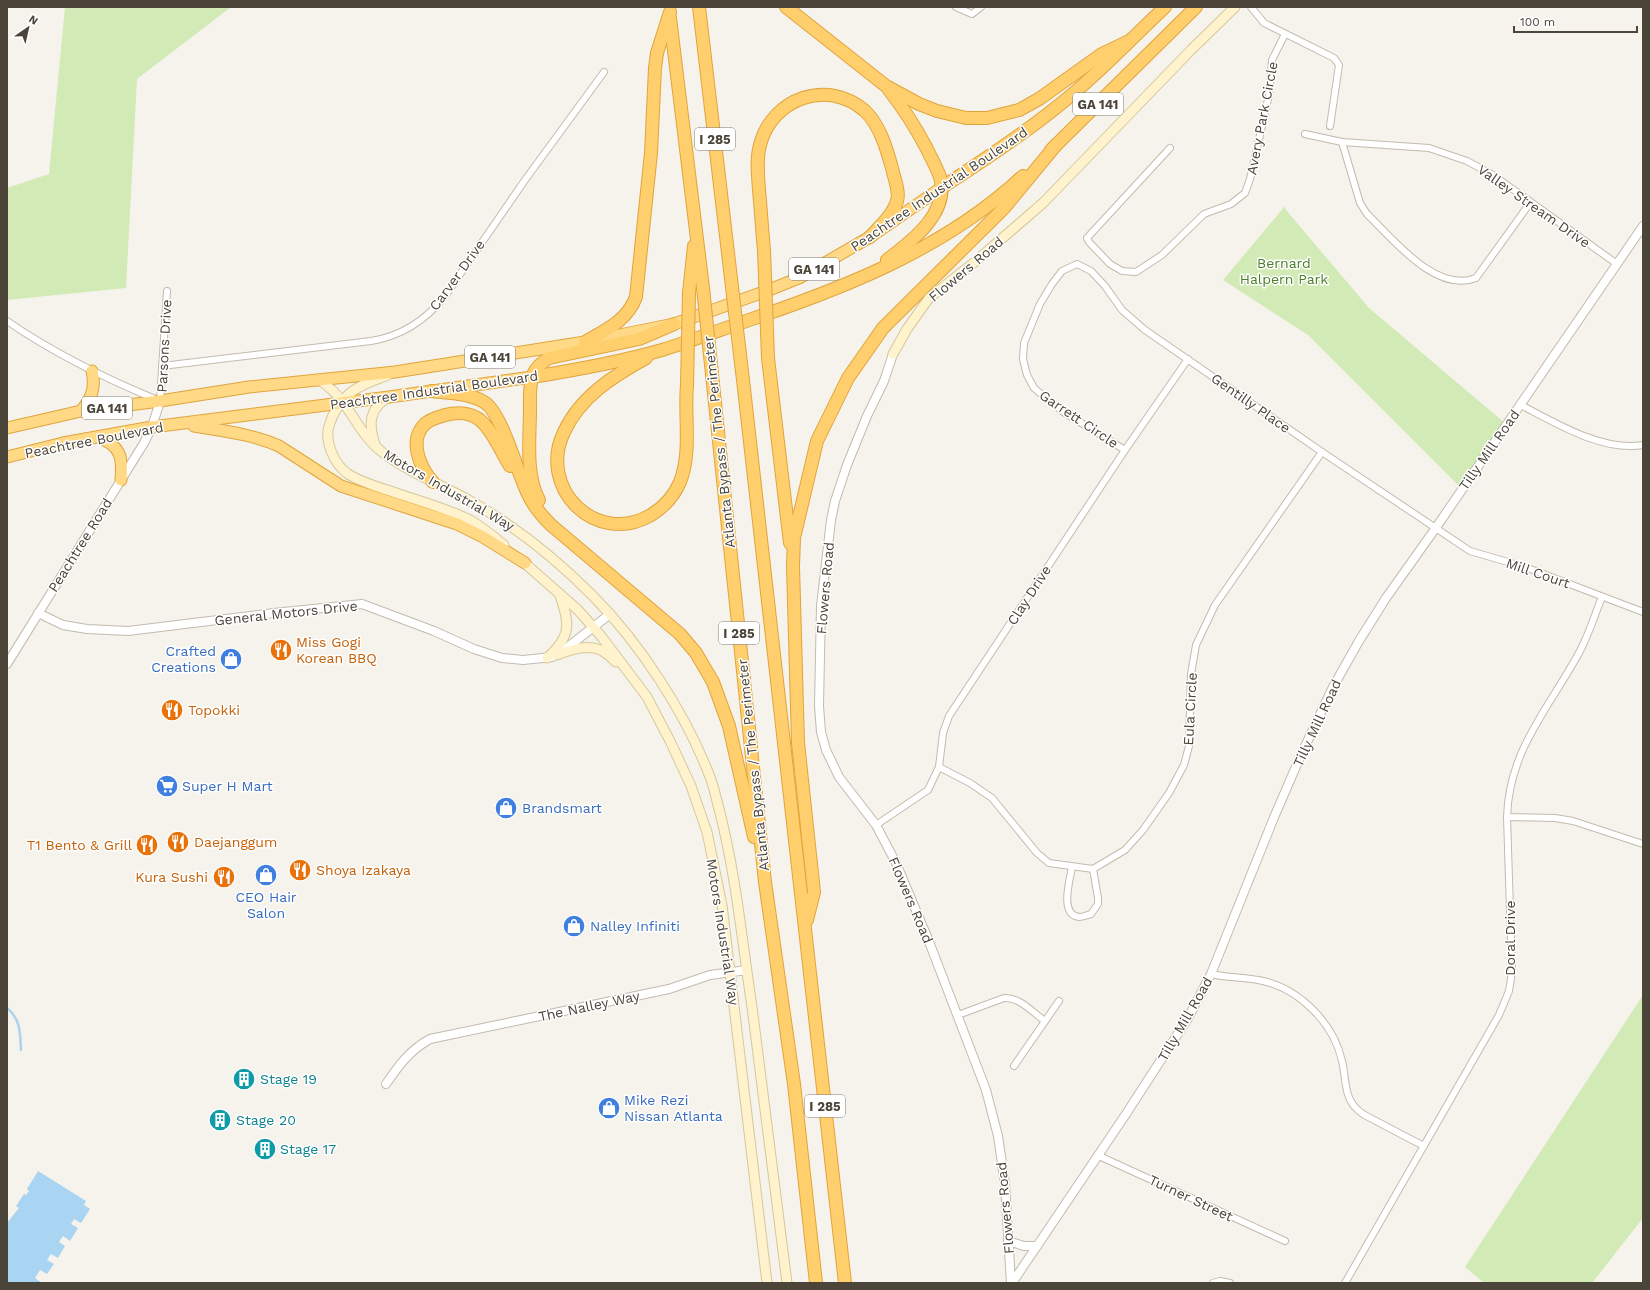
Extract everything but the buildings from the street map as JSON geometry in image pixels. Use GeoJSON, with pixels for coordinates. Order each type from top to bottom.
{"type":"FeatureCollection","features":[{"type":"Feature","properties":{"kind":"highway","name":"I 285"},"geometry":{"type":"LineString","coordinates":[[699,7],[806,929],[845,1283]]}},
{"type":"Feature","properties":{"kind":"highway"},"geometry":{"type":"LineString","coordinates":[[786,7],[886,86],[919,104],[937,111],[966,118],[996,116],[1019,110],[1040,99],[1102,54],[1129,41]]}},
{"type":"Feature","properties":{"kind":"highway","name":"Peachtree Industrial Boulevard"},"geometry":{"type":"LineString","coordinates":[[160,401],[318,378],[395,372],[585,342],[674,324],[769,290],[798,278],[870,237],[1014,139],[1053,110],[1091,78],[1165,7]]}},
{"type":"Feature","properties":{"kind":"highway","name":"Peachtree Industrial Boulevard"},"geometry":{"type":"LineString","coordinates":[[182,424],[532,377],[598,365],[662,350],[791,306],[918,251],[969,220],[997,199],[1056,145],[1196,7]]}},
{"type":"Feature","properties":{"kind":"highway"},"geometry":{"type":"LineString","coordinates":[[585,342],[608,329],[620,320],[630,310],[636,297],[651,153],[655,68],[657,53],[669,10]]}},
{"type":"Feature","properties":{"kind":"highway","name":"Atlanta Bypass / The Perimeter"},"geometry":{"type":"LineString","coordinates":[[669,10],[704,288],[765,882],[794,1084],[816,1283]]}},
{"type":"Feature","properties":{"kind":"highway"},"geometry":{"type":"LineString","coordinates":[[867,274],[898,252],[926,226],[936,211],[941,188],[940,177],[921,137],[886,86]]}},
{"type":"Feature","properties":{"kind":"highway"},"geometry":{"type":"LineString","coordinates":[[793,566],[768,358],[764,250],[758,157],[763,134],[774,116],[782,109],[795,101],[808,96],[836,96],[845,99],[865,111],[872,119],[890,162],[898,200],[891,214],[870,237]]}},
{"type":"Feature","properties":{"kind":"highway"},"geometry":{"type":"LineString","coordinates":[[806,929],[814,892],[798,743],[793,566],[794,538],[817,441],[848,378],[883,328],[1004,208],[1056,145]]}},
{"type":"Feature","properties":{"kind":"highway"},"geometry":{"type":"LineString","coordinates":[[662,350],[625,369],[607,381],[581,406],[568,424],[560,442],[557,468],[561,484],[576,506],[590,516],[599,520],[618,523],[632,522],[646,518],[667,503],[673,496],[680,481],[686,456],[689,293],[696,225]]}},
{"type":"Feature","properties":{"kind":"highway"},"geometry":{"type":"LineString","coordinates":[[574,544],[548,516],[534,491],[529,459],[532,377],[540,364],[549,358],[639,339],[674,324]]}},
{"type":"Feature","properties":{"kind":"highway"},"geometry":{"type":"LineString","coordinates":[[81,411],[88,403],[94,390],[92,371]]}},
{"type":"Feature","properties":{"kind":"highway"},"geometry":{"type":"LineString","coordinates":[[431,391],[468,395],[486,402],[492,409],[499,422],[528,495]]}},
{"type":"Feature","properties":{"kind":"highway","name":"Peachtree Boulevard"},"geometry":{"type":"LineString","coordinates":[[7,428],[81,411],[160,401]]}},
{"type":"Feature","properties":{"kind":"highway"},"geometry":{"type":"LineString","coordinates":[[433,482],[424,470],[417,452],[417,443],[420,431],[425,424],[433,419],[450,414],[466,413],[479,419],[486,426],[528,495],[550,525],[680,634],[696,653],[713,682],[729,726],[737,769],[765,882]]}},
{"type":"Feature","properties":{"kind":"highway"},"geometry":{"type":"LineString","coordinates":[[182,424],[242,434],[270,442],[279,446],[341,486],[457,524],[483,537],[525,562]]}},
{"type":"Feature","properties":{"kind":"highway","name":"Peachtree Boulevard"},"geometry":{"type":"LineString","coordinates":[[7,457],[63,443],[152,427],[182,424]]}},
{"type":"Feature","properties":{"kind":"highway"},"geometry":{"type":"LineString","coordinates":[[98,437],[110,443],[119,452],[122,461],[121,480]]}},
{"type":"Feature","properties":{"kind":"main road","name":"Flowers Road"},"geometry":{"type":"LineString","coordinates":[[893,354],[907,330],[929,298],[976,261],[1043,203],[1235,7]]}},
{"type":"Feature","properties":{"kind":"main road","name":"Motors Industrial Way"},"geometry":{"type":"LineString","coordinates":[[395,372],[348,394],[329,424],[328,433],[333,456],[339,465],[347,473],[362,481],[444,509],[470,520],[486,530],[525,562],[578,610],[594,628],[647,697],[691,786],[707,832],[722,905],[767,1283]]}},
{"type":"Feature","properties":{"kind":"main road","name":"Motors Industrial Way"},"geometry":{"type":"LineString","coordinates":[[318,378],[343,402],[359,426],[376,447],[395,461],[481,507],[519,531],[558,563],[593,596],[623,629],[658,677],[692,736],[710,778],[728,842],[787,1283]]}},
{"type":"Feature","properties":{"kind":"main road"},"geometry":{"type":"LineString","coordinates":[[376,447],[372,435],[372,417],[374,409],[389,397]]}},
{"type":"Feature","properties":{"kind":"main road"},"geometry":{"type":"LineString","coordinates":[[547,658],[559,647],[568,626],[564,608],[558,592]]}},
{"type":"Feature","properties":{"kind":"main road"},"geometry":{"type":"LineString","coordinates":[[557,655],[575,649],[587,648],[600,650],[624,667]]}},
{"type":"Feature","properties":{"kind":"street"},"geometry":{"type":"LineString","coordinates":[[956,7],[972,14],[981,7]]}},
{"type":"Feature","properties":{"kind":"street"},"geometry":{"type":"LineString","coordinates":[[1251,7],[1264,23],[1334,58],[1339,65],[1330,126]]}},
{"type":"Feature","properties":{"kind":"street","name":"Avery Park Circle"},"geometry":{"type":"LineString","coordinates":[[1170,148],[1087,238],[1110,264],[1122,271],[1136,272],[1162,255],[1204,214],[1231,204],[1245,193],[1250,179],[1269,95],[1272,60],[1285,34]]}},
{"type":"Feature","properties":{"kind":"street","name":"Carver Drive"},"geometry":{"type":"LineString","coordinates":[[162,366],[371,341],[396,334],[416,324],[441,300],[525,180],[604,72]]}},
{"type":"Feature","properties":{"kind":"street","name":"Valley Stream Drive"},"geometry":{"type":"LineString","coordinates":[[1306,134],[1342,142],[1429,148],[1448,153],[1493,175],[1617,264]]}},
{"type":"Feature","properties":{"kind":"street"},"geometry":{"type":"LineString","coordinates":[[1342,142],[1360,204],[1367,214],[1422,267],[1436,276],[1449,280],[1468,282],[1476,278],[1530,203]]}},
{"type":"Feature","properties":{"kind":"street","name":"Tilly Mill Road"},"geometry":{"type":"LineString","coordinates":[[1012,1283],[1126,1114],[1188,1018],[1211,974],[1275,815],[1333,687],[1358,641],[1643,226]]}},
{"type":"Feature","properties":{"kind":"street","name":"Gentilly Place"},"geometry":{"type":"LineString","coordinates":[[1077,264],[1091,271],[1105,286],[1122,310],[1145,330],[1435,529]]}},
{"type":"Feature","properties":{"kind":"street","name":"Garrett Circle"},"geometry":{"type":"LineString","coordinates":[[1077,264],[1062,271],[1040,304],[1024,343],[1023,359],[1027,376],[1034,388],[1062,411],[1125,450]]}},
{"type":"Feature","properties":{"kind":"street","name":"Parsons Drive"},"geometry":{"type":"LineString","coordinates":[[160,401],[167,291]]}},
{"type":"Feature","properties":{"kind":"street"},"geometry":{"type":"LineString","coordinates":[[7,321],[38,342],[92,371],[160,401]]}},
{"type":"Feature","properties":{"kind":"street","name":"Flowers Road"},"geometry":{"type":"LineString","coordinates":[[893,354],[884,381],[855,444],[837,495],[829,538],[822,606],[819,706],[823,740],[830,761],[839,776],[876,825],[896,863],[958,1015],[986,1090],[998,1136],[1005,1184],[1012,1283]]}},
{"type":"Feature","properties":{"kind":"street","name":"Clay Drive"},"geometry":{"type":"LineString","coordinates":[[876,825],[928,790],[939,767],[943,733],[949,716],[1125,450],[1188,359]]}},
{"type":"Feature","properties":{"kind":"street","name":"Peachtree Road"},"geometry":{"type":"LineString","coordinates":[[7,664],[144,443],[152,427],[160,401]]}},
{"type":"Feature","properties":{"kind":"street"},"geometry":{"type":"LineString","coordinates":[[1521,405],[1586,436],[1609,444],[1629,447],[1643,445]]}},
{"type":"Feature","properties":{"kind":"street","name":"Eula Circle"},"geometry":{"type":"LineString","coordinates":[[1093,869],[1125,850],[1143,830],[1169,793],[1184,765],[1189,746],[1191,674],[1196,645],[1215,605],[1322,452]]}},
{"type":"Feature","properties":{"kind":"street","name":"Mill Court"},"geometry":{"type":"LineString","coordinates":[[1435,529],[1470,551],[1525,567],[1643,612]]}},
{"type":"Feature","properties":{"kind":"street","name":"Doral Drive"},"geometry":{"type":"LineString","coordinates":[[1345,1283],[1499,1014],[1509,991],[1512,956],[1507,817],[1512,782],[1523,746],[1546,704],[1580,650],[1602,597]]}},
{"type":"Feature","properties":{"kind":"street","name":"General Motors Drive"},"geometry":{"type":"LineString","coordinates":[[38,613],[63,625],[87,629],[128,631],[362,604],[434,631],[474,649],[502,658],[523,660],[547,658],[557,655],[594,628],[610,614]]}},
{"type":"Feature","properties":{"kind":"street"},"geometry":{"type":"LineString","coordinates":[[939,767],[970,783],[992,798],[1037,853],[1049,863],[1093,869],[1098,904],[1091,914],[1079,917],[1069,911],[1067,901],[1072,867]]}},
{"type":"Feature","properties":{"kind":"street"},"geometry":{"type":"LineString","coordinates":[[1507,817],[1555,818],[1573,821],[1643,844]]}},
{"type":"Feature","properties":{"kind":"street","name":"The Nalley Way"},"geometry":{"type":"LineString","coordinates":[[386,1084],[403,1060],[418,1046],[430,1039],[669,989],[710,975],[746,970]]}},
{"type":"Feature","properties":{"kind":"street"},"geometry":{"type":"LineString","coordinates":[[1211,974],[1231,978],[1263,981],[1286,990],[1309,1006],[1328,1029],[1339,1048],[1346,1076],[1348,1097],[1357,1110],[1424,1146]]}},
{"type":"Feature","properties":{"kind":"street"},"geometry":{"type":"LineString","coordinates":[[958,1015],[1004,998],[1011,997],[1020,1002],[1045,1022]]}},
{"type":"Feature","properties":{"kind":"street"},"geometry":{"type":"LineString","coordinates":[[1014,1066],[1059,1001]]}},
{"type":"Feature","properties":{"kind":"street","name":"Turner Street"},"geometry":{"type":"LineString","coordinates":[[1098,1155],[1285,1241]]}},
{"type":"Feature","properties":{"kind":"street"},"geometry":{"type":"LineString","coordinates":[[1008,1241],[1024,1246],[1037,1246]]}},
{"type":"Feature","properties":{"kind":"street"},"geometry":{"type":"LineString","coordinates":[[1213,1283],[1220,1281],[1230,1283]]}},
{"type":"Feature","properties":{"kind":"green space"},"geometry":{"type":"Polygon","coordinates":[[[65,7],[231,7],[137,79],[126,288],[7,300],[7,188],[49,174],[65,7]]]}},
{"type":"Feature","properties":{"kind":"green space","name":"Bernard Halpern Park"},"geometry":{"type":"Polygon","coordinates":[[[1285,206],[1286,210],[1369,308],[1506,424],[1462,489],[1308,335],[1223,280],[1285,206]]]}},
{"type":"Feature","properties":{"kind":"green space"},"geometry":{"type":"Polygon","coordinates":[[[1643,995],[1643,1218],[1592,1283],[1484,1283],[1465,1267],[1643,995]]]}},
{"type":"Feature","properties":{"kind":"water"},"geometry":{"type":"Polygon","coordinates":[[[38,1171],[86,1201],[84,1205],[90,1209],[81,1223],[74,1219],[71,1224],[78,1228],[70,1241],[63,1236],[59,1242],[65,1246],[58,1258],[51,1254],[47,1260],[54,1264],[47,1274],[40,1270],[35,1278],[42,1283],[7,1283],[7,1223],[19,1208],[16,1206],[24,1194],[26,1195],[29,1191],[27,1189],[38,1171]]]}},
{"type":"Feature","properties":{"kind":"waterway"},"geometry":{"type":"LineString","coordinates":[[7,1008],[12,1012],[19,1027],[21,1050]]}},
{"type":"Feature","properties":{"kind":"place","name":"Miss Gogi Korean BBQ"},"geometry":{"type":"Point","coordinates":[281,650]}},
{"type":"Feature","properties":{"kind":"place","name":"Crafted Creations"},"geometry":{"type":"Point","coordinates":[231,659]}},
{"type":"Feature","properties":{"kind":"place","name":"Topokki"},"geometry":{"type":"Point","coordinates":[172,710]}},
{"type":"Feature","properties":{"kind":"place","name":"Super H Mart"},"geometry":{"type":"Point","coordinates":[167,786]}},
{"type":"Feature","properties":{"kind":"place","name":"Brandsmart"},"geometry":{"type":"Point","coordinates":[506,808]}},
{"type":"Feature","properties":{"kind":"place","name":"Daejanggum"},"geometry":{"type":"Point","coordinates":[178,842]}},
{"type":"Feature","properties":{"kind":"place","name":"T1 Bento & Grill"},"geometry":{"type":"Point","coordinates":[147,845]}},
{"type":"Feature","properties":{"kind":"place","name":"Shoya Izakaya"},"geometry":{"type":"Point","coordinates":[300,870]}},
{"type":"Feature","properties":{"kind":"place","name":"CEO Hair Salon"},"geometry":{"type":"Point","coordinates":[266,875]}},
{"type":"Feature","properties":{"kind":"place","name":"Kura Sushi"},"geometry":{"type":"Point","coordinates":[224,877]}},
{"type":"Feature","properties":{"kind":"place","name":"Nalley Infiniti"},"geometry":{"type":"Point","coordinates":[574,926]}},
{"type":"Feature","properties":{"kind":"place","name":"Stage 19"},"geometry":{"type":"Point","coordinates":[244,1079]}},
{"type":"Feature","properties":{"kind":"place","name":"Mike Rezi Nissan Atlanta"},"geometry":{"type":"Point","coordinates":[609,1108]}},
{"type":"Feature","properties":{"kind":"place","name":"Stage 20"},"geometry":{"type":"Point","coordinates":[220,1120]}},
{"type":"Feature","properties":{"kind":"place","name":"Stage 17"},"geometry":{"type":"Point","coordinates":[265,1149]}}]}
